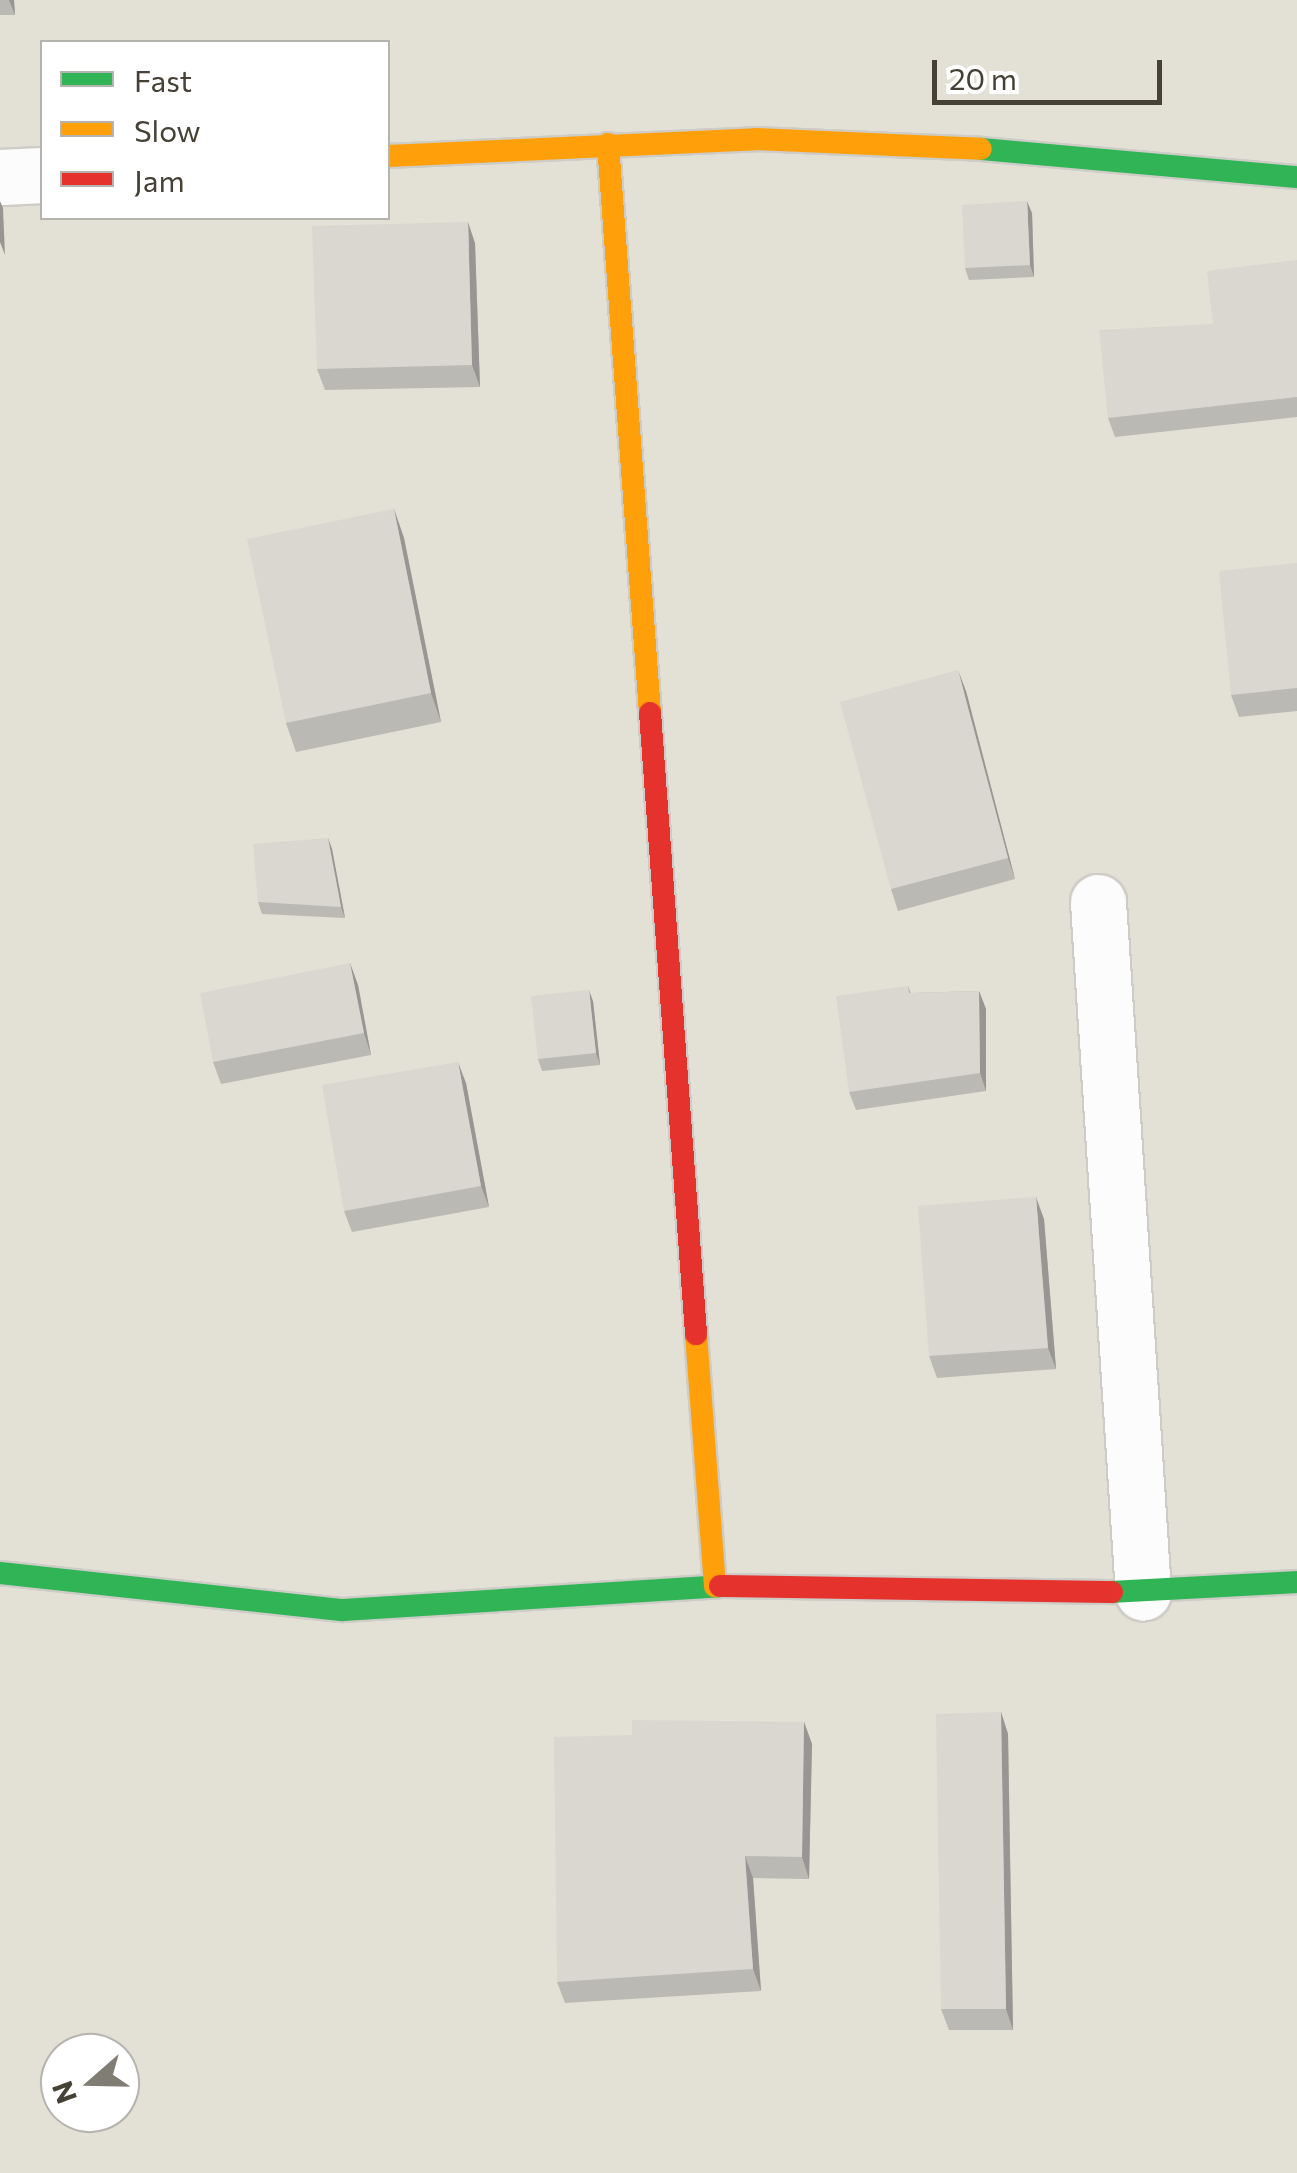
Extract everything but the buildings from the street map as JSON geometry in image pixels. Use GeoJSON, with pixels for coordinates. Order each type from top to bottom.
{"type":"FeatureCollection","features":[{"type":"Feature","properties":{"kind":"street"},"geometry":{"type":"LineString","coordinates":[[390,156],[756,139],[971,148],[1297,177]]}},
{"type":"Feature","properties":{"kind":"street"},"geometry":{"type":"LineString","coordinates":[[608,144],[715,1586]]}},
{"type":"Feature","properties":{"kind":"street"},"geometry":{"type":"LineString","coordinates":[[0,177],[40,175]]}},
{"type":"Feature","properties":{"kind":"street"},"geometry":{"type":"LineString","coordinates":[[1098,902],[1142,1593]]}},
{"type":"Feature","properties":{"kind":"street"},"geometry":{"type":"LineString","coordinates":[[0,1573],[344,1610],[715,1586],[1142,1593],[1297,1582]]}},
{"type":"Feature","properties":{"kind":"shaded area"},"geometry":{"type":"Polygon","coordinates":[[[0,0],[1297,0],[1297,2173],[0,2173],[0,0]]]}},
{"type":"Feature","properties":{"kind":"traffic: fast"},"geometry":{"type":"LineString","coordinates":[[981,149],[1297,177]]}},
{"type":"Feature","properties":{"kind":"traffic: fast"},"geometry":{"type":"LineString","coordinates":[[0,1573],[343,1610],[720,1586]]}},
{"type":"Feature","properties":{"kind":"traffic: fast"},"geometry":{"type":"LineString","coordinates":[[1112,1592],[1297,1582]]}},
{"type":"Feature","properties":{"kind":"traffic: slow"},"geometry":{"type":"LineString","coordinates":[[390,156],[756,139],[981,149]]}},
{"type":"Feature","properties":{"kind":"traffic: slow"},"geometry":{"type":"LineString","coordinates":[[608,144],[650,713]]}},
{"type":"Feature","properties":{"kind":"traffic: slow"},"geometry":{"type":"LineString","coordinates":[[696,1334],[715,1586]]}},
{"type":"Feature","properties":{"kind":"traffic: jam"},"geometry":{"type":"LineString","coordinates":[[650,713],[696,1334]]}},
{"type":"Feature","properties":{"kind":"traffic: jam"},"geometry":{"type":"LineString","coordinates":[[720,1586],[1112,1592]]}}]}
